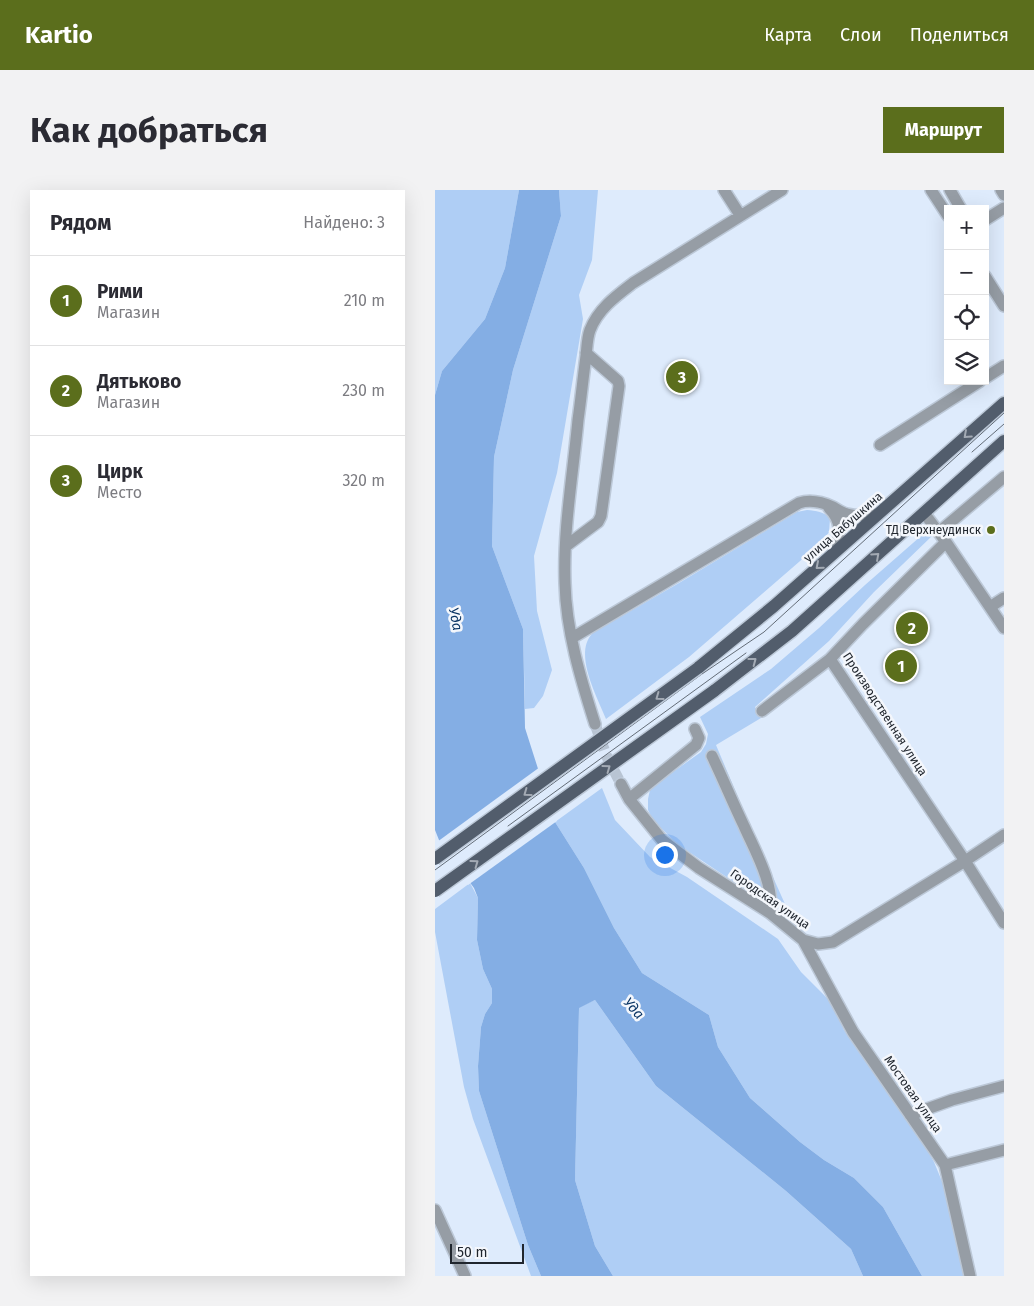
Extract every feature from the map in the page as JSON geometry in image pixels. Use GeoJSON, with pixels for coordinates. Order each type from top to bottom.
{"type":"FeatureCollection","features":[{"type":"Feature","properties":{"kind":"main road","name":"улица Бабушкина"},"geometry":{"type":"LineString","coordinates":[[435,859],[698,668],[773,606],[1004,403]]}},
{"type":"Feature","properties":{"kind":"main road"},"geometry":{"type":"LineString","coordinates":[[435,891],[714,691],[792,631],[1004,441]]}},
{"type":"Feature","properties":{"kind":"street"},"geometry":{"type":"LineString","coordinates":[[724,190],[740,215]]}},
{"type":"Feature","properties":{"kind":"street"},"geometry":{"type":"LineString","coordinates":[[595,724],[583,685],[572,638],[567,611],[565,583],[565,546],[590,331],[599,314],[612,299],[633,282],[782,190]]}},
{"type":"Feature","properties":{"kind":"street"},"geometry":{"type":"LineString","coordinates":[[931,190],[944,210]]}},
{"type":"Feature","properties":{"kind":"street"},"geometry":{"type":"LineString","coordinates":[[950,190],[959,205]]}},
{"type":"Feature","properties":{"kind":"street"},"geometry":{"type":"LineString","coordinates":[[1001,190],[1004,195]]}},
{"type":"Feature","properties":{"kind":"street"},"geometry":{"type":"LineString","coordinates":[[989,217],[1004,208]]}},
{"type":"Feature","properties":{"kind":"street"},"geometry":{"type":"LineString","coordinates":[[989,282],[1004,306]]}},
{"type":"Feature","properties":{"kind":"street"},"geometry":{"type":"LineString","coordinates":[[565,546],[597,522],[601,516],[619,386],[618,381],[586,353]]}},
{"type":"Feature","properties":{"kind":"street"},"geometry":{"type":"LineString","coordinates":[[989,375],[1004,366]]}},
{"type":"Feature","properties":{"kind":"street"},"geometry":{"type":"LineString","coordinates":[[880,445],[974,385]]}},
{"type":"Feature","properties":{"kind":"street"},"geometry":{"type":"LineString","coordinates":[[939,532],[1004,477]]}},
{"type":"Feature","properties":{"kind":"street"},"geometry":{"type":"LineString","coordinates":[[572,638],[792,506],[805,501],[824,503],[845,514],[863,517],[878,514]]}},
{"type":"Feature","properties":{"kind":"street"},"geometry":{"type":"LineString","coordinates":[[824,503],[833,512],[840,528],[837,550]]}},
{"type":"Feature","properties":{"kind":"street"},"geometry":{"type":"LineString","coordinates":[[924,513],[1004,628]]}},
{"type":"Feature","properties":{"kind":"street","name":"Производственная улица"},"geometry":{"type":"LineString","coordinates":[[946,542],[830,659],[1004,922]]}},
{"type":"Feature","properties":{"kind":"street"},"geometry":{"type":"LineString","coordinates":[[990,607],[1004,598]]}},
{"type":"Feature","properties":{"kind":"street"},"geometry":{"type":"LineString","coordinates":[[762,711],[830,659]]}},
{"type":"Feature","properties":{"kind":"street"},"geometry":{"type":"LineString","coordinates":[[629,799],[697,746],[699,738],[695,729]]}},
{"type":"Feature","properties":{"kind":"street"},"geometry":{"type":"LineString","coordinates":[[712,756],[762,866],[769,886],[772,904],[770,913]]}},
{"type":"Feature","properties":{"kind":"street","name":"Городская улица"},"geometry":{"type":"LineString","coordinates":[[621,784],[629,799],[662,840],[699,868],[770,913],[803,940],[818,944],[833,942],[1004,835]]}},
{"type":"Feature","properties":{"kind":"street","name":"Мостовая улица"},"geometry":{"type":"LineString","coordinates":[[803,940],[853,1032],[945,1165],[970,1276]]}},
{"type":"Feature","properties":{"kind":"street"},"geometry":{"type":"LineString","coordinates":[[911,1115],[952,1100],[1004,1086]]}},
{"type":"Feature","properties":{"kind":"street"},"geometry":{"type":"LineString","coordinates":[[945,1165],[1004,1150]]}},
{"type":"Feature","properties":{"kind":"street"},"geometry":{"type":"LineString","coordinates":[[435,1210],[465,1276]]}},
{"type":"Feature","properties":{"kind":"shaded area"},"geometry":{"type":"Polygon","coordinates":[[[435,190],[519,190],[505,268],[485,319],[442,371],[435,395],[435,190]]]}},
{"type":"Feature","properties":{"kind":"shaded area"},"geometry":{"type":"Polygon","coordinates":[[[559,190],[598,190],[592,260],[579,295],[583,319],[557,473],[534,556],[537,611],[552,670],[543,696],[534,708],[525,709],[523,629],[492,546],[494,457],[513,370],[561,216],[559,190]]]}},
{"type":"Feature","properties":{"kind":"shaded area"},"geometry":{"type":"Polygon","coordinates":[[[817,511],[828,516],[830,519],[829,532],[822,542],[689,657],[606,719],[593,689],[586,665],[586,644],[592,634],[797,512],[817,511]]]}},
{"type":"Feature","properties":{"kind":"shaded area"},"geometry":{"type":"Polygon","coordinates":[[[929,529],[932,536],[874,592],[829,641],[755,707],[761,718],[716,745],[785,904],[767,902],[677,844],[653,820],[648,810],[650,790],[701,752],[706,744],[708,734],[700,717],[771,669],[929,529]]]}},
{"type":"Feature","properties":{"kind":"shaded area"},"geometry":{"type":"Polygon","coordinates":[[[602,788],[615,820],[650,857],[687,877],[778,939],[801,972],[831,1002],[844,1030],[920,1137],[934,1162],[943,1184],[965,1276],[922,1276],[883,1207],[854,1178],[824,1160],[800,1142],[750,1098],[718,1047],[709,1015],[642,973],[614,928],[584,868],[555,822],[602,788]]]}},
{"type":"Feature","properties":{"kind":"shaded area"},"geometry":{"type":"Polygon","coordinates":[[[470,883],[478,898],[477,940],[483,969],[492,989],[492,1003],[485,1014],[481,1027],[478,1066],[479,1091],[528,1245],[541,1276],[531,1276],[473,1119],[464,1087],[435,932],[435,909],[470,883]]]}},
{"type":"Feature","properties":{"kind":"shaded area"},"geometry":{"type":"Polygon","coordinates":[[[595,1000],[656,1086],[786,1191],[851,1249],[863,1276],[613,1276],[595,1246],[575,1180],[579,1007],[595,1000]]]}},
{"type":"Feature","properties":{"kind":"water","name":"Уда"},"geometry":{"type":"Polygon","coordinates":[[[519,190],[559,190],[561,216],[513,370],[494,457],[492,546],[523,629],[525,728],[555,822],[584,868],[614,928],[642,973],[709,1015],[718,1047],[750,1098],[800,1142],[824,1160],[854,1178],[883,1207],[922,1276],[863,1276],[851,1249],[786,1191],[656,1086],[595,1000],[579,1008],[575,1180],[595,1246],[613,1276],[541,1276],[528,1245],[479,1091],[478,1066],[481,1027],[485,1014],[492,1003],[492,989],[483,969],[477,940],[478,898],[474,888],[439,840],[435,830],[435,395],[442,371],[485,319],[505,268],[519,190]]]}},
{"type":"Feature","properties":{"kind":"pier"},"geometry":{"type":"Polygon","coordinates":[[[540,767],[557,821],[468,885],[437,842],[540,767]]]}},
{"type":"Feature","properties":{"kind":"tunnel"},"geometry":{"type":"LineString","coordinates":[[595,724],[606,755],[621,784]]}},
{"type":"Feature","properties":{"kind":"tram line"},"geometry":{"type":"LineString","coordinates":[[435,870],[702,674],[764,632],[1004,413]]}},
{"type":"Feature","properties":{"kind":"tram line"},"geometry":{"type":"LineString","coordinates":[[972,452],[1004,424]]}},
{"type":"Feature","properties":{"kind":"tram line"},"geometry":{"type":"LineString","coordinates":[[508,826],[746,653]]}},
{"type":"Feature","properties":{"kind":"place","name":"Цирк"},"geometry":{"type":"Point","coordinates":[682,377]}},
{"type":"Feature","properties":{"kind":"place","name":"ТД Верхнеудинск"},"geometry":{"type":"Point","coordinates":[991,530]}},
{"type":"Feature","properties":{"kind":"place","name":"Дятьково"},"geometry":{"type":"Point","coordinates":[912,628]}},
{"type":"Feature","properties":{"kind":"place","name":"Рими"},"geometry":{"type":"Point","coordinates":[901,666]}}]}
